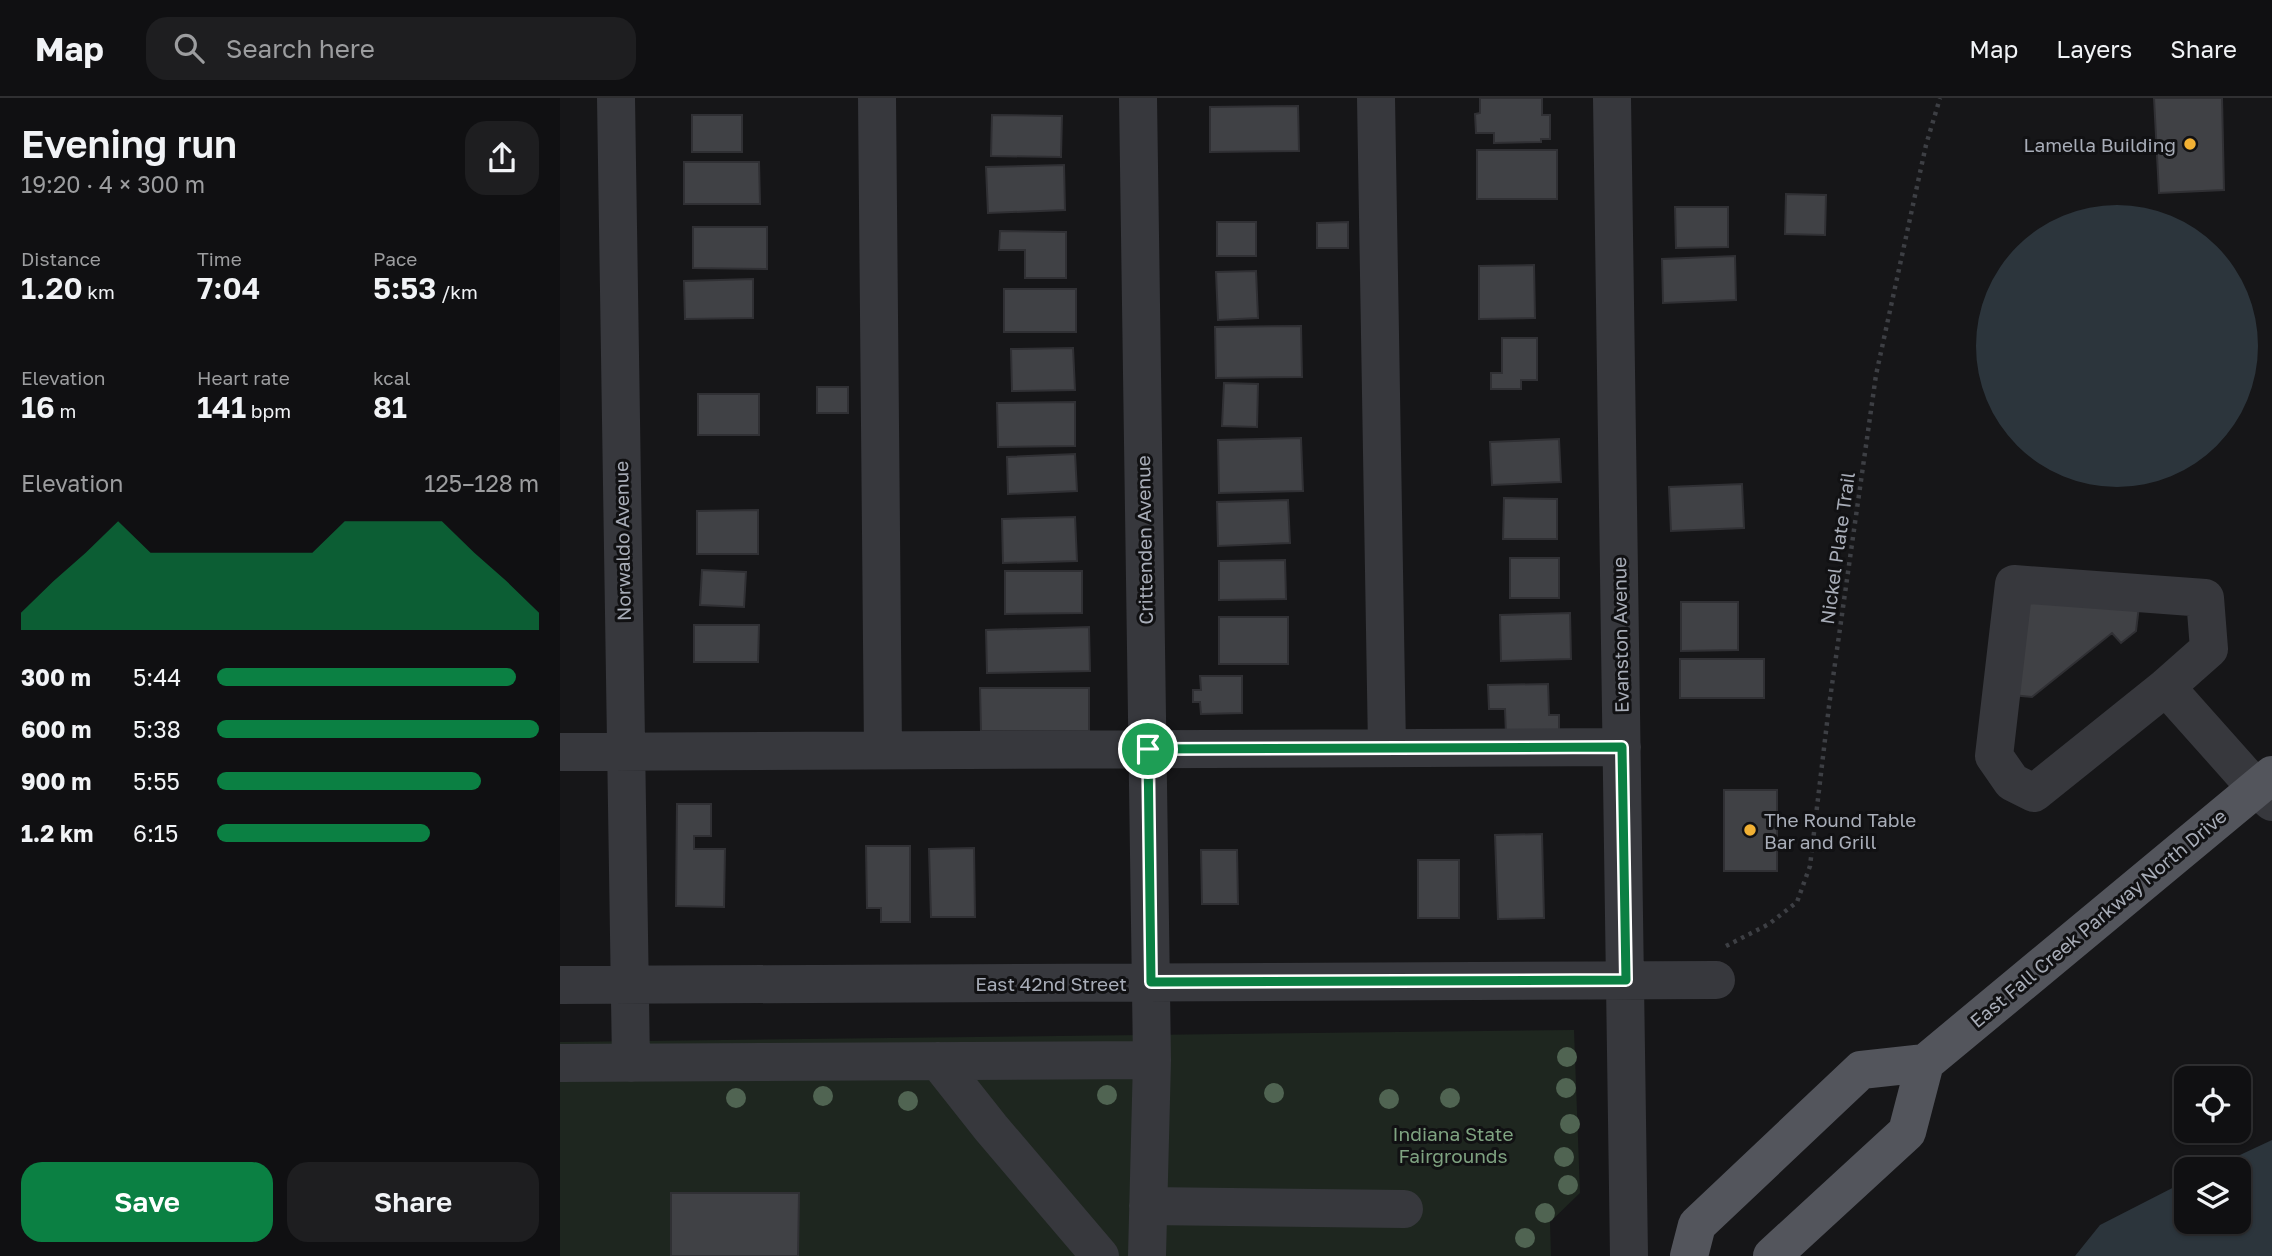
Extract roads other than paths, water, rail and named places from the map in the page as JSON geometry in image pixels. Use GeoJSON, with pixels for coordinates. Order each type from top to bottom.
{"type":"FeatureCollection","features":[{"type":"Feature","properties":{"kind":"main road","name":"East Fall Creek Parkway North Drive"},"geometry":{"type":"LineString","coordinates":[[1925,1063],[2267,788]]}},
{"type":"Feature","properties":{"kind":"main road"},"geometry":{"type":"LineString","coordinates":[[1689,1256],[1697,1224],[1861,1070],[1925,1063],[1906,1132],[1772,1256]]}},
{"type":"Feature","properties":{"kind":"street","name":"Norwaldo Avenue"},"geometry":{"type":"LineString","coordinates":[[616,98],[631,1063]]}},
{"type":"Feature","properties":{"kind":"street"},"geometry":{"type":"LineString","coordinates":[[877,98],[883,750]]}},
{"type":"Feature","properties":{"kind":"street","name":"Crittenden Avenue"},"geometry":{"type":"LineString","coordinates":[[1138,98],[1152,1060],[1147,1256]]}},
{"type":"Feature","properties":{"kind":"street"},"geometry":{"type":"LineString","coordinates":[[1376,98],[1387,748]]}},
{"type":"Feature","properties":{"kind":"street","name":"Evanston Avenue"},"geometry":{"type":"LineString","coordinates":[[1612,98],[1629,1256]]}},
{"type":"Feature","properties":{"kind":"street"},"geometry":{"type":"LineString","coordinates":[[2014,584],[2205,598],[2209,649],[2166,687],[2034,793],[2012,782],[1993,756],[2014,584]]}},
{"type":"Feature","properties":{"kind":"street"},"geometry":{"type":"LineString","coordinates":[[2166,687],[2267,788]]}},
{"type":"Feature","properties":{"kind":"street"},"geometry":{"type":"LineString","coordinates":[[560,752],[1622,747]]}},
{"type":"Feature","properties":{"kind":"street","name":"East 42nd Street"},"geometry":{"type":"LineString","coordinates":[[560,985],[1626,980],[1717,964]]}},
{"type":"Feature","properties":{"kind":"street"},"geometry":{"type":"LineString","coordinates":[[560,1063],[1152,1060]]}},
{"type":"Feature","properties":{"kind":"street"},"geometry":{"type":"LineString","coordinates":[[938,1061],[1100,1256]]}},
{"type":"Feature","properties":{"kind":"street"},"geometry":{"type":"LineString","coordinates":[[1149,1206],[1404,1209]]}},
{"type":"Feature","properties":{"kind":"place","name":"Lamella Building"},"geometry":{"type":"Point","coordinates":[2190,144]}},
{"type":"Feature","properties":{"kind":"place","name":"The Round Table Bar and Grill"},"geometry":{"type":"Point","coordinates":[1750,830]}},
{"type":"Feature","properties":{"kind":"park label","name":"Indiana State Fairgrounds"},"geometry":{"type":"Point","coordinates":[1453,1144]}}]}
